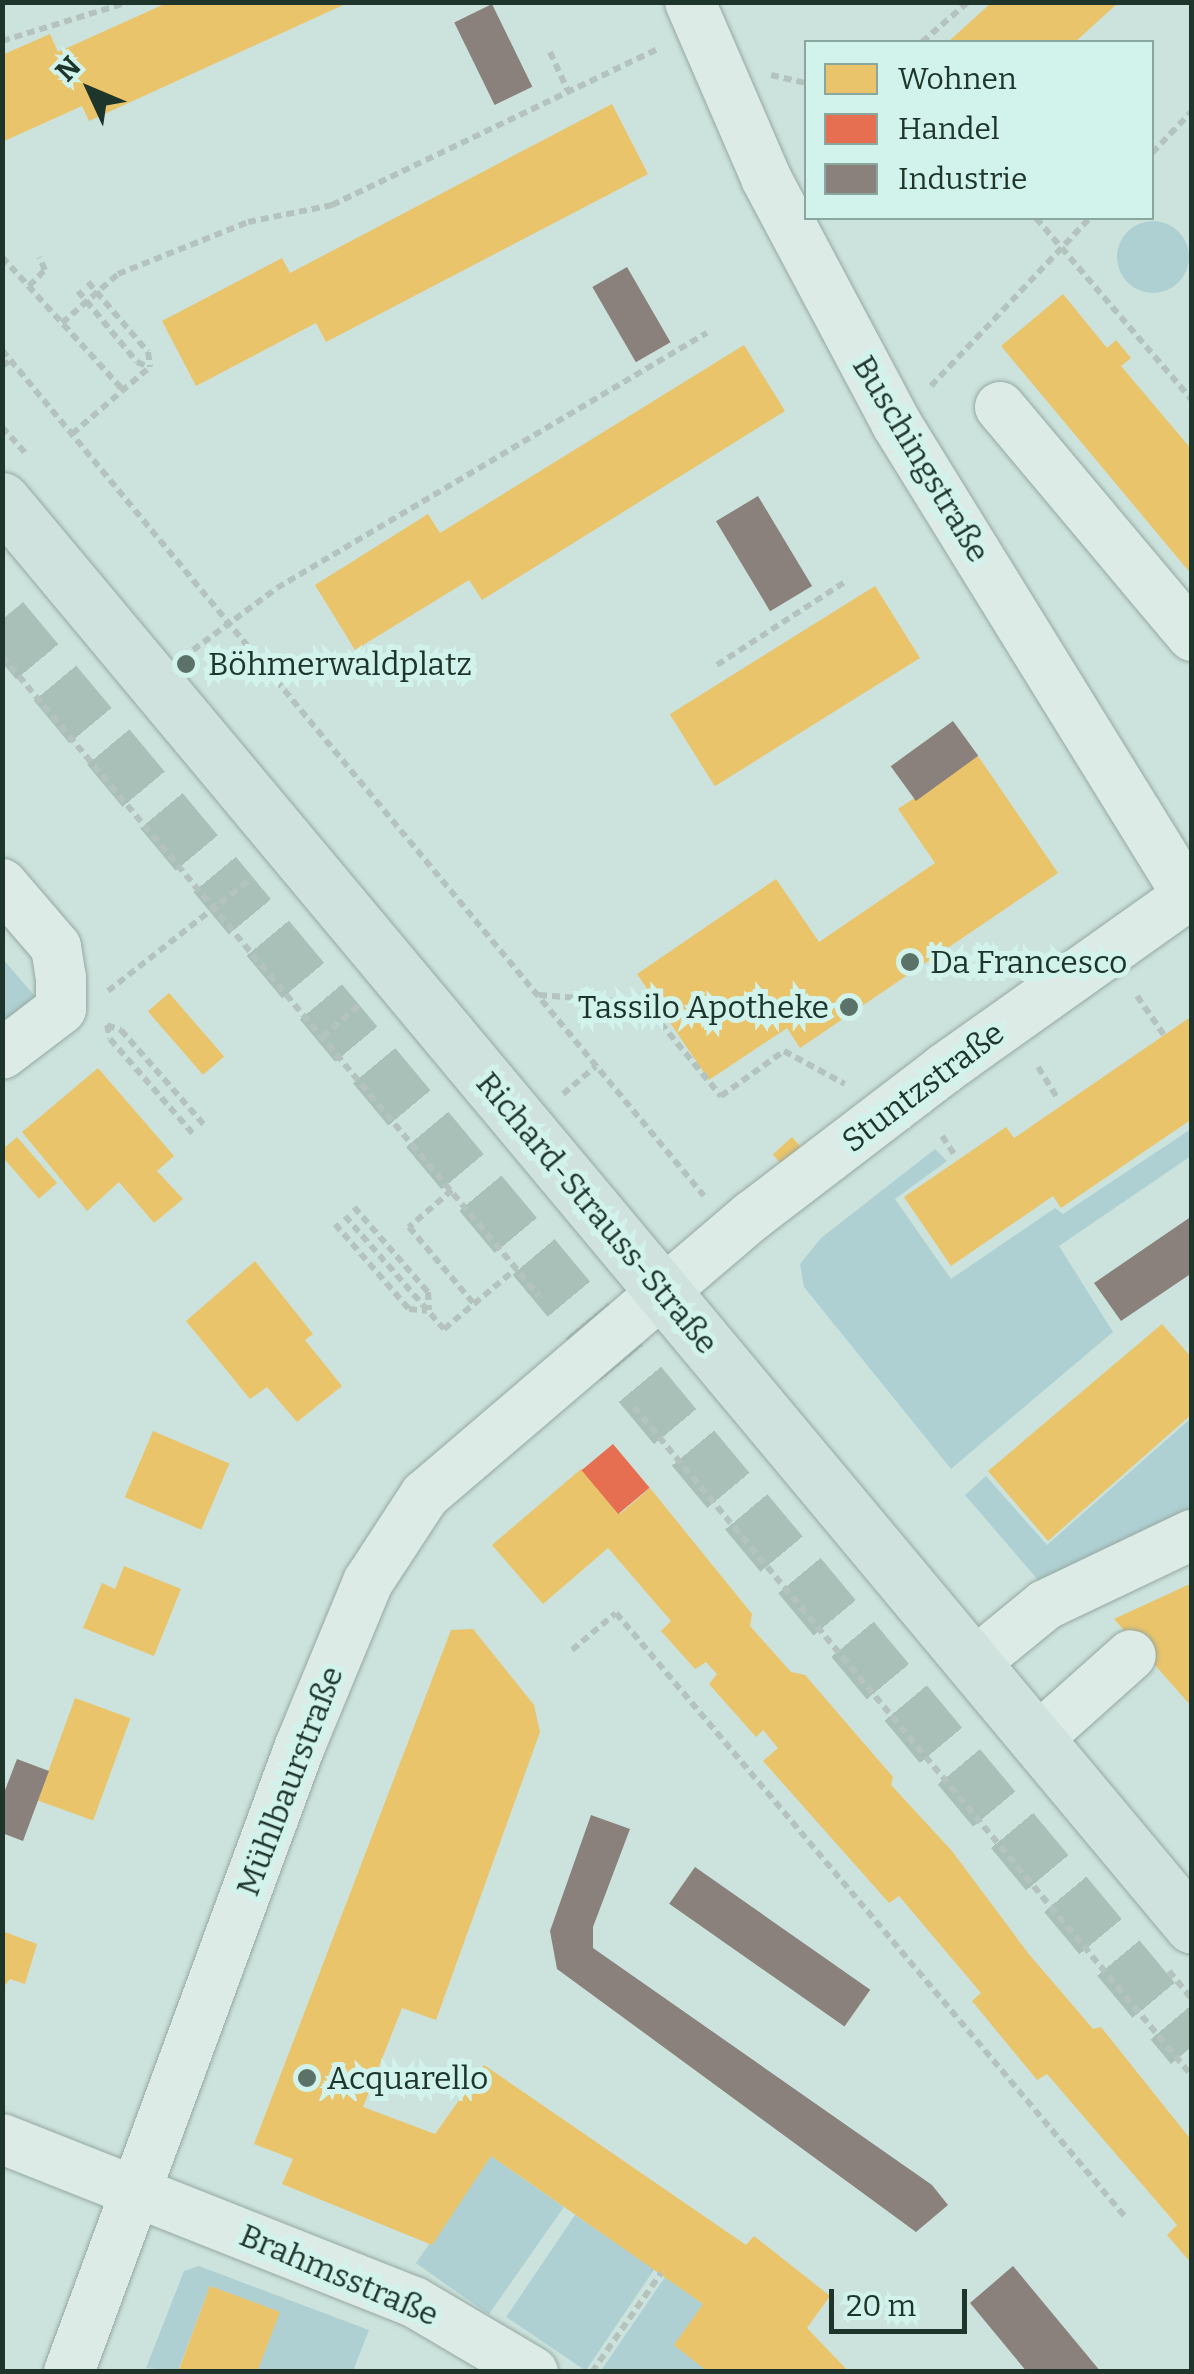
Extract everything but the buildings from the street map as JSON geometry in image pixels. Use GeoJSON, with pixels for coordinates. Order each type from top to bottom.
{"type":"FeatureCollection","features":[{"type":"Feature","properties":{"kind":"main road","name":"Richard-Strauss-Straße"},"geometry":{"type":"LineString","coordinates":[[2,500],[1192,1926]]}},
{"type":"Feature","properties":{"kind":"street","name":"Buschingstraße"},"geometry":{"type":"LineString","coordinates":[[696,16],[774,194],[896,423],[1190,894]]}},
{"type":"Feature","properties":{"kind":"street"},"geometry":{"type":"LineString","coordinates":[[1000,407],[1192,636]]}},
{"type":"Feature","properties":{"kind":"street"},"geometry":{"type":"LineString","coordinates":[[2,884],[56,947],[61,977],[61,1009],[2,1054]]}},
{"type":"Feature","properties":{"kind":"street","name":"Stuntzstraße"},"geometry":{"type":"LineString","coordinates":[[662,1292],[944,1068],[1190,894]]}},
{"type":"Feature","properties":{"kind":"street","name":"Mühlbaurstraße"},"geometry":{"type":"LineString","coordinates":[[69,2372],[300,1746],[368,1582],[426,1495],[662,1292]]}},
{"type":"Feature","properties":{"kind":"street"},"geometry":{"type":"LineString","coordinates":[[973,1664],[1045,1605],[1192,1536]]}},
{"type":"Feature","properties":{"kind":"street"},"geometry":{"type":"LineString","coordinates":[[1036,1740],[1131,1655]]}},
{"type":"Feature","properties":{"kind":"street","name":"Brahmsstraße"},"geometry":{"type":"LineString","coordinates":[[2,2139],[137,2196],[414,2302],[533,2372]]}},
{"type":"Feature","properties":{"kind":"path"},"geometry":{"type":"LineString","coordinates":[[2,40],[129,2]]}},
{"type":"Feature","properties":{"kind":"path"},"geometry":{"type":"LineString","coordinates":[[924,40],[968,2]]}},
{"type":"Feature","properties":{"kind":"path"},"geometry":{"type":"LineString","coordinates":[[62,324],[118,274],[248,222],[332,205],[568,90],[696,16]]}},
{"type":"Feature","properties":{"kind":"path"},"geometry":{"type":"LineString","coordinates":[[550,52],[568,90]]}},
{"type":"Feature","properties":{"kind":"path"},"geometry":{"type":"LineString","coordinates":[[1154,151],[1192,111]]}},
{"type":"Feature","properties":{"kind":"path"},"geometry":{"type":"LineString","coordinates":[[1038,220],[1192,400]]}},
{"type":"Feature","properties":{"kind":"path"},"geometry":{"type":"LineString","coordinates":[[896,423],[1088,220]]}},
{"type":"Feature","properties":{"kind":"path"},"geometry":{"type":"LineString","coordinates":[[29,286],[45,270],[39,256]]}},
{"type":"Feature","properties":{"kind":"path"},"geometry":{"type":"LineString","coordinates":[[2,257],[122,390]]}},
{"type":"Feature","properties":{"kind":"path"},"geometry":{"type":"LineString","coordinates":[[88,282],[148,352],[150,367]]}},
{"type":"Feature","properties":{"kind":"path"},"geometry":{"type":"LineString","coordinates":[[78,291],[137,362],[150,367]]}},
{"type":"Feature","properties":{"kind":"path"},"geometry":{"type":"LineString","coordinates":[[192,651],[277,588],[707,332]]}},
{"type":"Feature","properties":{"kind":"path"},"geometry":{"type":"LineString","coordinates":[[2,350],[711,1204]]}},
{"type":"Feature","properties":{"kind":"path"},"geometry":{"type":"LineString","coordinates":[[2,366],[10,360]]}},
{"type":"Feature","properties":{"kind":"path"},"geometry":{"type":"LineString","coordinates":[[72,434],[150,367]]}},
{"type":"Feature","properties":{"kind":"path"},"geometry":{"type":"LineString","coordinates":[[717,665],[848,580]]}},
{"type":"Feature","properties":{"kind":"path"},"geometry":{"type":"LineString","coordinates":[[2,656],[211,910],[323,1037],[539,1296]]}},
{"type":"Feature","properties":{"kind":"path"},"geometry":{"type":"LineString","coordinates":[[106,993],[260,872]]}},
{"type":"Feature","properties":{"kind":"path"},"geometry":{"type":"LineString","coordinates":[[323,1037],[371,995]]}},
{"type":"Feature","properties":{"kind":"path"},"geometry":{"type":"LineString","coordinates":[[538,995],[644,1003],[721,1096],[784,1051],[846,1084]]}},
{"type":"Feature","properties":{"kind":"path"},"geometry":{"type":"LineString","coordinates":[[1138,996],[1164,1035]]}},
{"type":"Feature","properties":{"kind":"path"},"geometry":{"type":"LineString","coordinates":[[99,1015],[110,1039],[196,1136]]}},
{"type":"Feature","properties":{"kind":"path"},"geometry":{"type":"LineString","coordinates":[[106,1025],[120,1030],[206,1127]]}},
{"type":"Feature","properties":{"kind":"path"},"geometry":{"type":"LineString","coordinates":[[558,1098],[596,1066]]}},
{"type":"Feature","properties":{"kind":"path"},"geometry":{"type":"LineString","coordinates":[[1038,1067],[1057,1098]]}},
{"type":"Feature","properties":{"kind":"path"},"geometry":{"type":"LineString","coordinates":[[942,1136],[955,1156]]}},
{"type":"Feature","properties":{"kind":"path"},"geometry":{"type":"LineString","coordinates":[[452,1190],[409,1227],[474,1304]]}},
{"type":"Feature","properties":{"kind":"path"},"geometry":{"type":"LineString","coordinates":[[354,1207],[428,1292],[428,1311]]}},
{"type":"Feature","properties":{"kind":"path"},"geometry":{"type":"LineString","coordinates":[[345,1216],[444,1329],[517,1268]]}},
{"type":"Feature","properties":{"kind":"path"},"geometry":{"type":"LineString","coordinates":[[335,1224],[409,1308],[428,1311]]}},
{"type":"Feature","properties":{"kind":"path"},"geometry":{"type":"LineString","coordinates":[[634,1407],[1192,2076]]}},
{"type":"Feature","properties":{"kind":"path"},"geometry":{"type":"LineString","coordinates":[[572,1650],[616,1613],[1127,2219]]}},
{"type":"Feature","properties":{"kind":"path"},"geometry":{"type":"LineString","coordinates":[[592,2372],[661,2274]]}},
{"type":"Feature","properties":{"kind":"shaded area"},"geometry":{"type":"Polygon","coordinates":[[[1153,221],[1167,223],[1179,231],[1187,243],[1187,271],[1179,283],[1167,291],[1153,293],[1139,291],[1127,283],[1119,271],[1117,257],[1119,243],[1127,231],[1139,223],[1153,221]]]}},
{"type":"Feature","properties":{"kind":"shaded area"},"geometry":{"type":"Polygon","coordinates":[[[2,958],[45,1008],[2,1039],[2,958]]]}},
{"type":"Feature","properties":{"kind":"shaded area"},"geometry":{"type":"Polygon","coordinates":[[[1191,1129],[1191,1156],[1059,1246],[1113,1332],[951,1469],[804,1287],[800,1264],[821,1238],[935,1149],[947,1161],[895,1199],[951,1279],[1055,1208],[1063,1214],[1191,1129]]]}},
{"type":"Feature","properties":{"kind":"shaded area"},"geometry":{"type":"Polygon","coordinates":[[[1189,1420],[1191,1520],[1050,1594],[965,1495],[986,1476],[1047,1545],[1189,1420]]]}},
{"type":"Feature","properties":{"kind":"shaded area"},"geometry":{"type":"Polygon","coordinates":[[[491,2156],[564,2207],[489,2314],[416,2263],[491,2156]]]}},
{"type":"Feature","properties":{"kind":"shaded area"},"geometry":{"type":"Polygon","coordinates":[[[575,2215],[655,2269],[586,2371],[506,2317],[575,2215]]]}},
{"type":"Feature","properties":{"kind":"shaded area"},"geometry":{"type":"Polygon","coordinates":[[[199,2266],[369,2330],[353,2371],[257,2371],[279,2312],[210,2286],[178,2371],[146,2368],[184,2271],[199,2266]]]}},
{"type":"Feature","properties":{"kind":"shaded area"},"geometry":{"type":"Polygon","coordinates":[[[665,2277],[703,2304],[708,2371],[600,2372],[665,2277]]]}},
{"type":"Feature","properties":{"kind":"tunnel"},"geometry":{"type":"LineString","coordinates":[[2,619],[1192,2046]]}},
{"type":"Feature","properties":{"kind":"place","name":"Böhmerwaldplatz"},"geometry":{"type":"Point","coordinates":[186,664]}},
{"type":"Feature","properties":{"kind":"place","name":"Da Francesco"},"geometry":{"type":"Point","coordinates":[910,962]}},
{"type":"Feature","properties":{"kind":"place","name":"Tassilo Apotheke"},"geometry":{"type":"Point","coordinates":[849,1007]}},
{"type":"Feature","properties":{"kind":"place","name":"Acquarello"},"geometry":{"type":"Point","coordinates":[307,2078]}}]}
